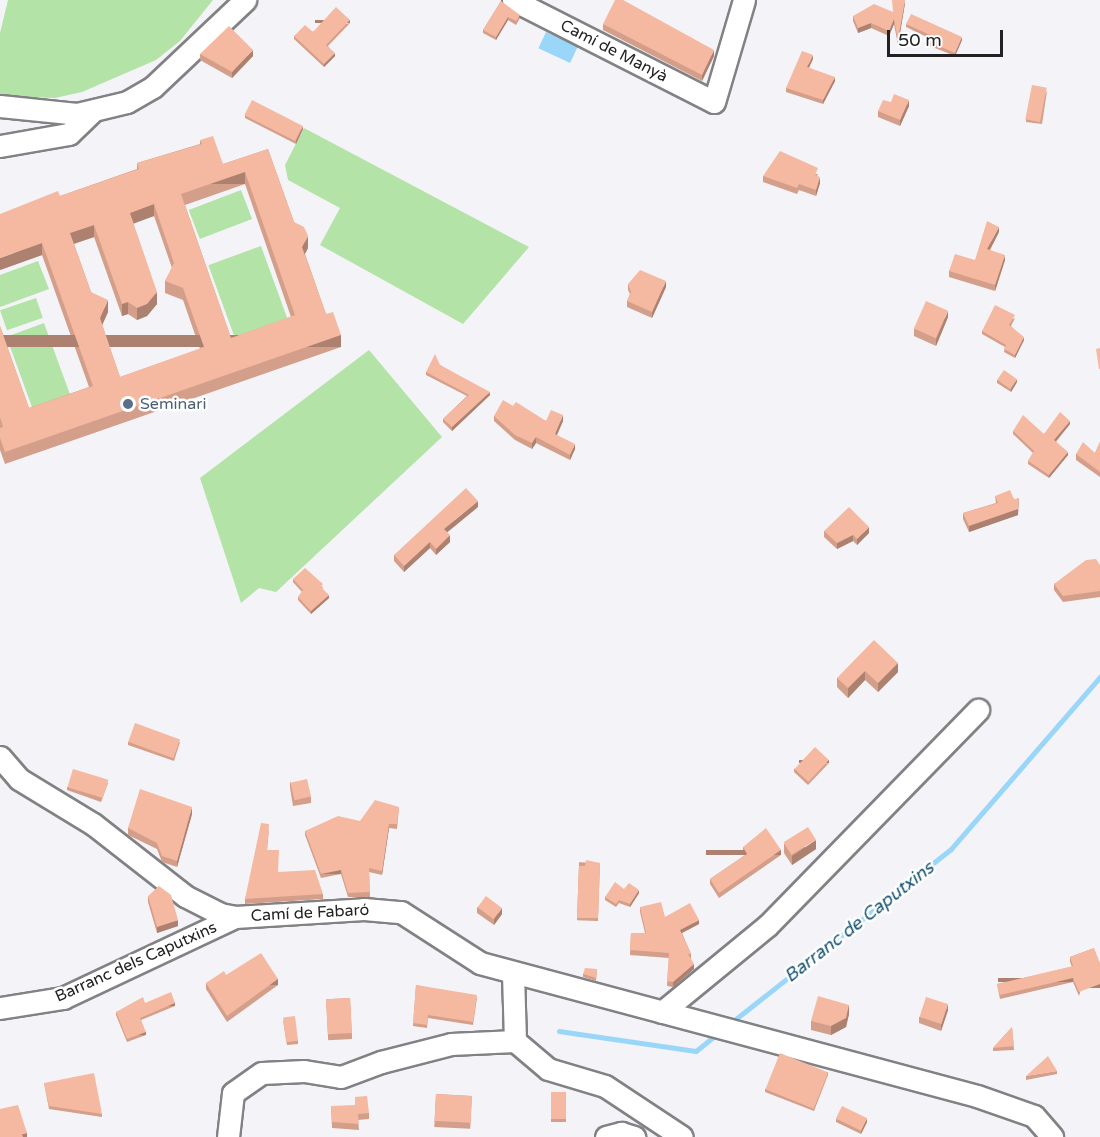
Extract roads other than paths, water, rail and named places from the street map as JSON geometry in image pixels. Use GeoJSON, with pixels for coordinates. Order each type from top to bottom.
{"type":"FeatureCollection","features":[{"type":"Feature","properties":{"kind":"street"},"geometry":{"type":"LineString","coordinates":[[0,106],[77,114],[127,102],[153,87],[245,0]]}},
{"type":"Feature","properties":{"kind":"street","name":"Camí de Manyà"},"geometry":{"type":"LineString","coordinates":[[513,0],[714,102],[744,0]]}},
{"type":"Feature","properties":{"kind":"street"},"geometry":{"type":"LineString","coordinates":[[0,146],[69,134],[92,112]]}},
{"type":"Feature","properties":{"kind":"street"},"geometry":{"type":"LineString","coordinates":[[662,1012],[768,925],[978,710]]}},
{"type":"Feature","properties":{"kind":"street"},"geometry":{"type":"LineString","coordinates":[[0,757],[19,779],[121,844],[185,896],[220,914],[235,917]]}},
{"type":"Feature","properties":{"kind":"street","name":"Camí de Fabaró"},"geometry":{"type":"LineString","coordinates":[[235,917],[364,909],[401,912],[480,963],[513,974],[977,1096],[1034,1116],[1052,1137]]}},
{"type":"Feature","properties":{"kind":"street","name":"Barranc dels Caputxins"},"geometry":{"type":"LineString","coordinates":[[0,1008],[63,998],[235,917]]}},
{"type":"Feature","properties":{"kind":"street"},"geometry":{"type":"LineString","coordinates":[[513,974],[515,1041]]}},
{"type":"Feature","properties":{"kind":"street"},"geometry":{"type":"LineString","coordinates":[[228,1137],[233,1093],[262,1073],[304,1071],[341,1077],[381,1062],[451,1044],[515,1041],[548,1069],[605,1086],[682,1137]]}},
{"type":"Feature","properties":{"kind":"street"},"geometry":{"type":"LineString","coordinates":[[606,1137],[621,1133],[634,1137]]}},
{"type":"Feature","properties":{"kind":"water"},"geometry":{"type":"Polygon","coordinates":[[[546,32],[578,47],[570,63],[538,48],[546,32]]]}},
{"type":"Feature","properties":{"kind":"waterway","name":"Barranc de Caputxins"},"geometry":{"type":"LineString","coordinates":[[732,1022],[951,849],[1100,677]]}},
{"type":"Feature","properties":{"kind":"waterway","name":"Barranc de Caputxins"},"geometry":{"type":"LineString","coordinates":[[559,1031],[696,1051],[718,1033]]}},
{"type":"Feature","properties":{"kind":"place","name":"Seminari"},"geometry":{"type":"Point","coordinates":[128,404]}}]}
